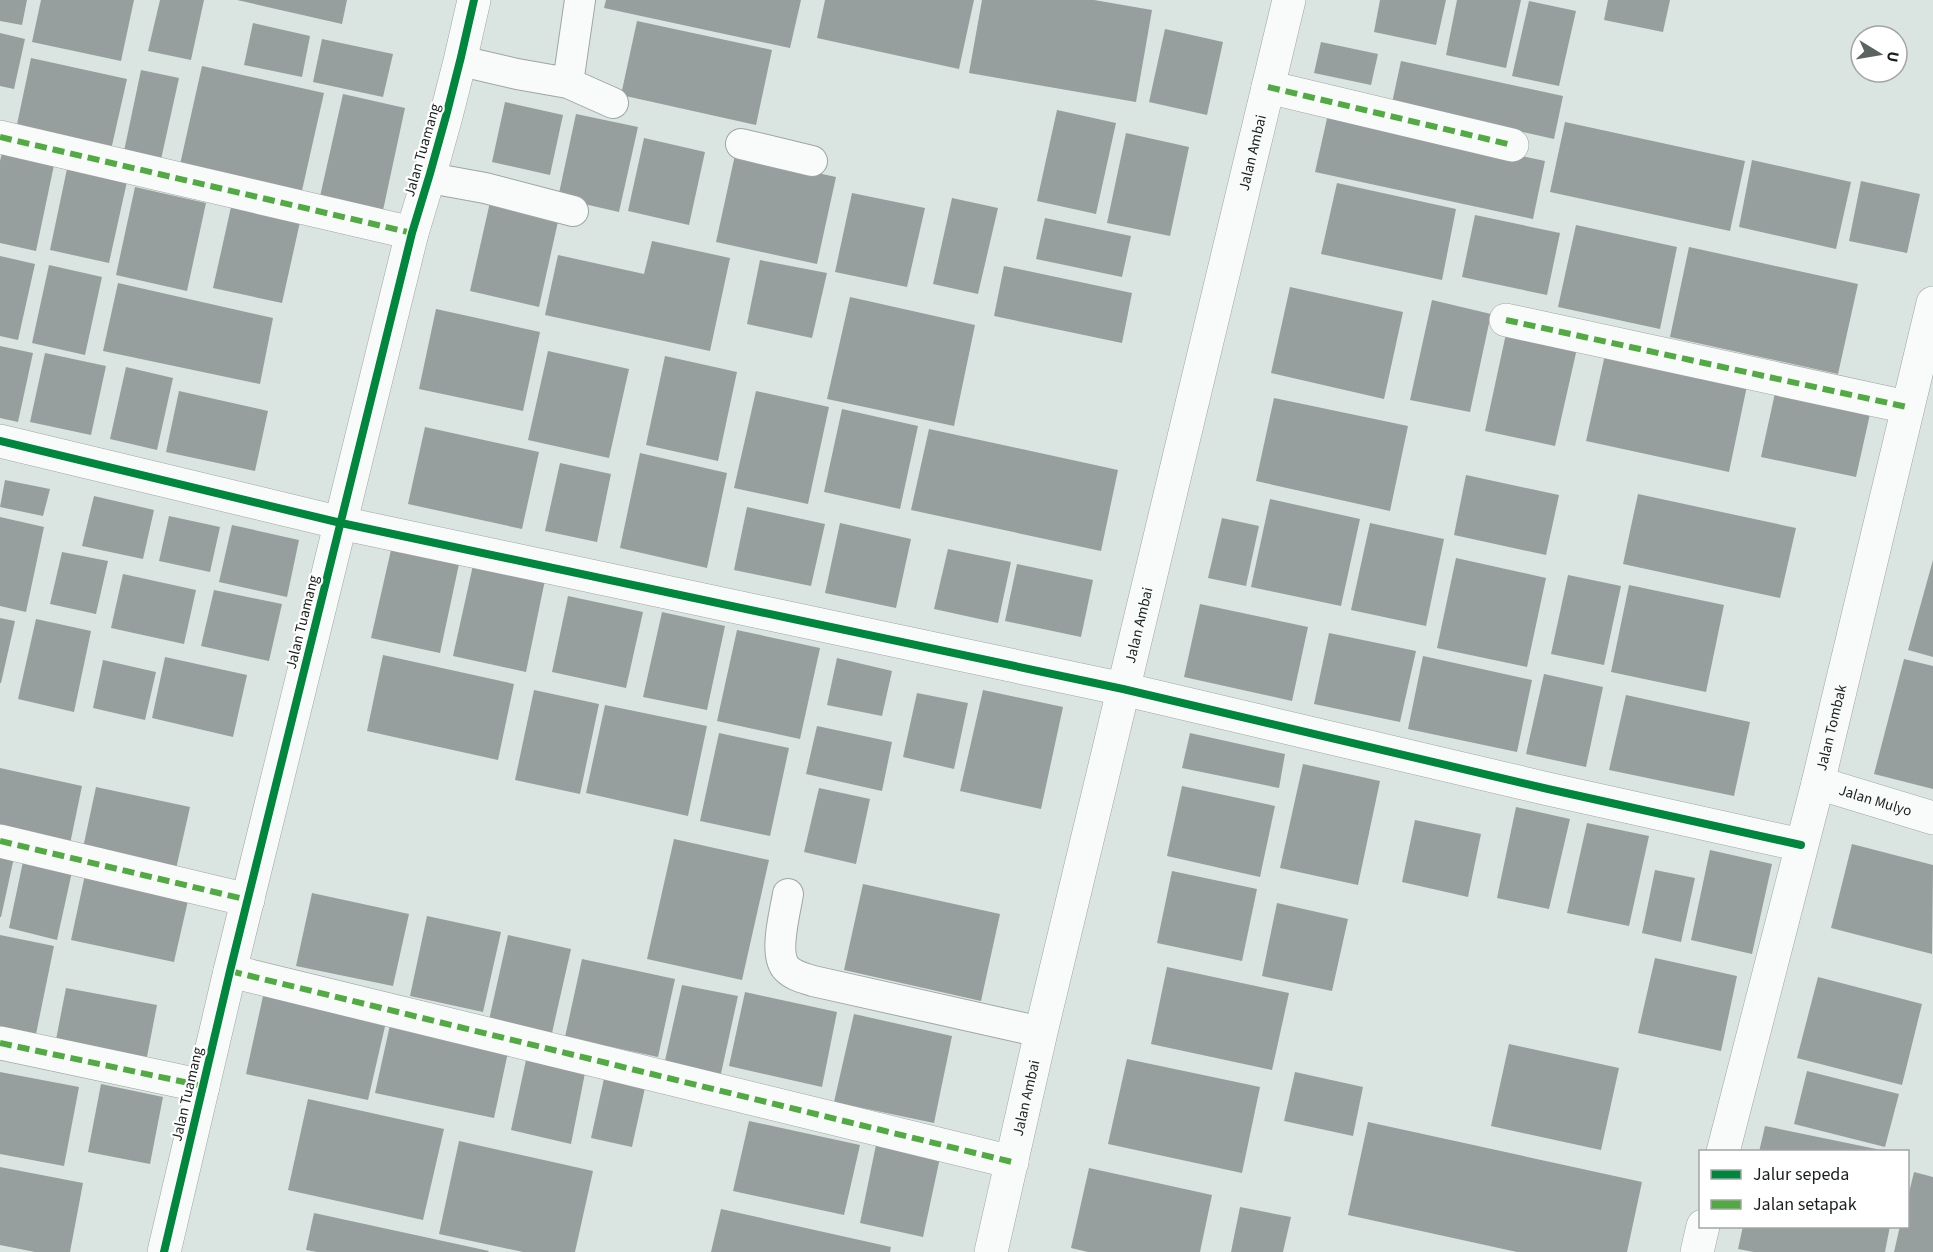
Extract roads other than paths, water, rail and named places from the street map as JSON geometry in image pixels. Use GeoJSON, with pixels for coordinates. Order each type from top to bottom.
{"type":"FeatureCollection","features":[{"type":"Feature","properties":{"kind":"street","name":"Jalan Tuamang"},"geometry":{"type":"LineString","coordinates":[[164,1252],[230,971],[412,234],[430,178],[461,61],[474,0]]}},
{"type":"Feature","properties":{"kind":"street","name":"Jalan Ambai"},"geometry":{"type":"LineString","coordinates":[[991,1252],[1041,1032],[1289,0]]}},
{"type":"Feature","properties":{"kind":"street"},"geometry":{"type":"LineString","coordinates":[[1268,87],[1512,145]]}},
{"type":"Feature","properties":{"kind":"street"},"geometry":{"type":"LineString","coordinates":[[0,137],[412,234]]}},
{"type":"Feature","properties":{"kind":"street","name":"Jalan Tombak"},"geometry":{"type":"LineString","coordinates":[[1724,1150],[1818,783],[1933,303]]}},
{"type":"Feature","properties":{"kind":"street"},"geometry":{"type":"LineString","coordinates":[[1506,320],[1907,407]]}},
{"type":"Feature","properties":{"kind":"street"},"geometry":{"type":"LineString","coordinates":[[0,441],[341,523],[1124,689],[1548,789],[1801,845]]}},
{"type":"Feature","properties":{"kind":"street","name":"Jalan Mulyo"},"geometry":{"type":"LineString","coordinates":[[1818,783],[1933,818]]}},
{"type":"Feature","properties":{"kind":"street"},"geometry":{"type":"LineString","coordinates":[[0,841],[248,900]]}},
{"type":"Feature","properties":{"kind":"street"},"geometry":{"type":"LineString","coordinates":[[230,971],[1012,1162]]}},
{"type":"Feature","properties":{"kind":"street"},"geometry":{"type":"LineString","coordinates":[[0,1043],[202,1086]]}},
{"type":"Feature","properties":{"kind":"street"},"geometry":{"type":"LineString","coordinates":[[1697,1252],[1703,1228]]}},
{"type":"Feature","properties":{"kind":"lane"},"geometry":{"type":"LineString","coordinates":[[568,83],[580,0]]}},
{"type":"Feature","properties":{"kind":"lane"},"geometry":{"type":"LineString","coordinates":[[461,61],[568,83],[613,103]]}},
{"type":"Feature","properties":{"kind":"lane"},"geometry":{"type":"LineString","coordinates":[[741,144],[812,160]]}},
{"type":"Feature","properties":{"kind":"lane"},"geometry":{"type":"LineString","coordinates":[[430,178],[485,188],[573,211]]}},
{"type":"Feature","properties":{"kind":"lane"},"geometry":{"type":"LineString","coordinates":[[788,894],[780,948],[782,963],[792,973],[813,981],[1041,1032]]}}]}
